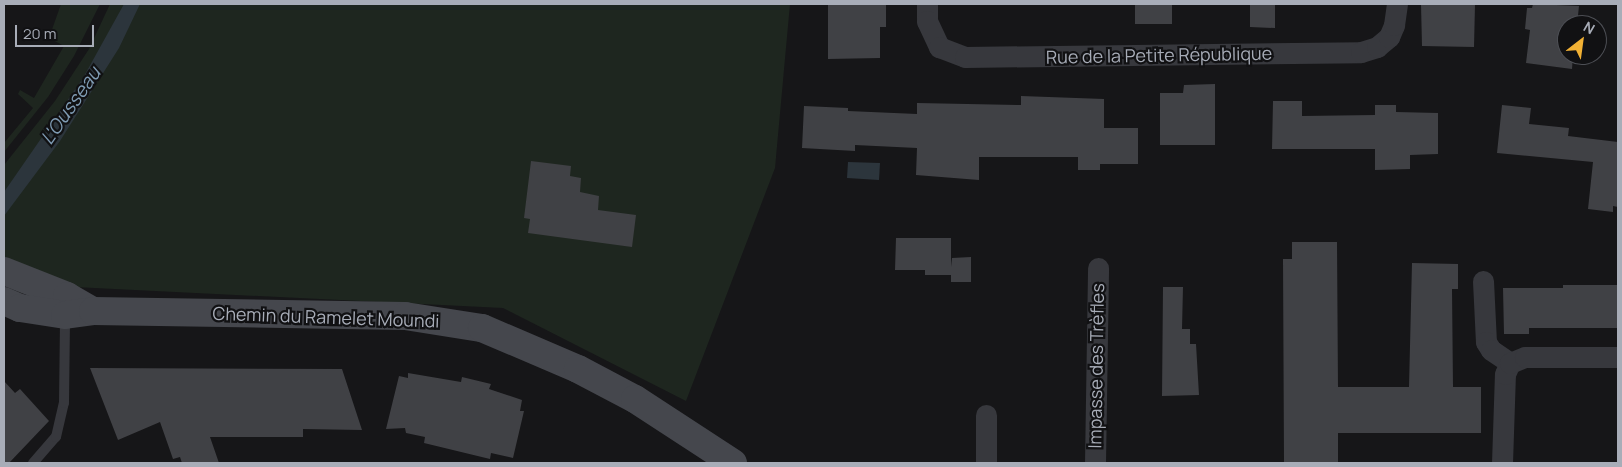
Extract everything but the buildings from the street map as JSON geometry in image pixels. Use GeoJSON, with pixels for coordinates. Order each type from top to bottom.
{"type":"FeatureCollection","features":[{"type":"Feature","properties":{"kind":"main road","name":"Chemin du Ramelet Moundi"},"geometry":{"type":"LineString","coordinates":[[4,271],[67,296],[93,311]]}},
{"type":"Feature","properties":{"kind":"main road","name":"Chemin du Ramelet Moundi"},"geometry":{"type":"LineString","coordinates":[[4,301],[20,308],[66,315],[93,311],[405,316],[482,328],[578,369],[635,399],[733,463]]}},
{"type":"Feature","properties":{"kind":"street","name":"Rue de la Petite République"},"geometry":{"type":"LineString","coordinates":[[926,4],[927,21],[939,47],[965,57],[1361,52],[1377,47],[1388,37],[1394,26],[1397,4]]}},
{"type":"Feature","properties":{"kind":"street","name":"Impasse des Trèfles"},"geometry":{"type":"LineString","coordinates":[[1095,463],[1098,268]]}},
{"type":"Feature","properties":{"kind":"street"},"geometry":{"type":"LineString","coordinates":[[1483,281],[1486,342],[1490,350],[1510,363]]}},
{"type":"Feature","properties":{"kind":"street"},"geometry":{"type":"LineString","coordinates":[[1510,363],[1525,357],[1618,357]]}},
{"type":"Feature","properties":{"kind":"street"},"geometry":{"type":"LineString","coordinates":[[1502,463],[1504,390],[1510,363]]}},
{"type":"Feature","properties":{"kind":"street"},"geometry":{"type":"LineString","coordinates":[[986,416],[986,463]]}},
{"type":"Feature","properties":{"kind":"lane"},"geometry":{"type":"LineString","coordinates":[[33,463],[56,437],[64,403],[66,315]]}},
{"type":"Feature","properties":{"kind":"shaded area"},"geometry":{"type":"Polygon","coordinates":[[[61,4],[100,4],[74,56],[48,97],[4,152],[4,143],[33,108],[18,94],[20,90],[34,98],[64,46],[49,38],[61,4]]]}},
{"type":"Feature","properties":{"kind":"shaded area"},"geometry":{"type":"Polygon","coordinates":[[[110,4],[790,4],[775,168],[686,401],[503,308],[14,284],[4,265],[4,165],[55,101],[89,49],[110,4]]]}},
{"type":"Feature","properties":{"kind":"water","name":"L'Ousseau"},"geometry":{"type":"Polygon","coordinates":[[[124,4],[140,4],[119,48],[60,141],[4,216],[4,192],[83,78],[124,4]]]}},
{"type":"Feature","properties":{"kind":"water"},"geometry":{"type":"Polygon","coordinates":[[[848,162],[880,163],[879,180],[847,178],[848,162]]]}}]}
